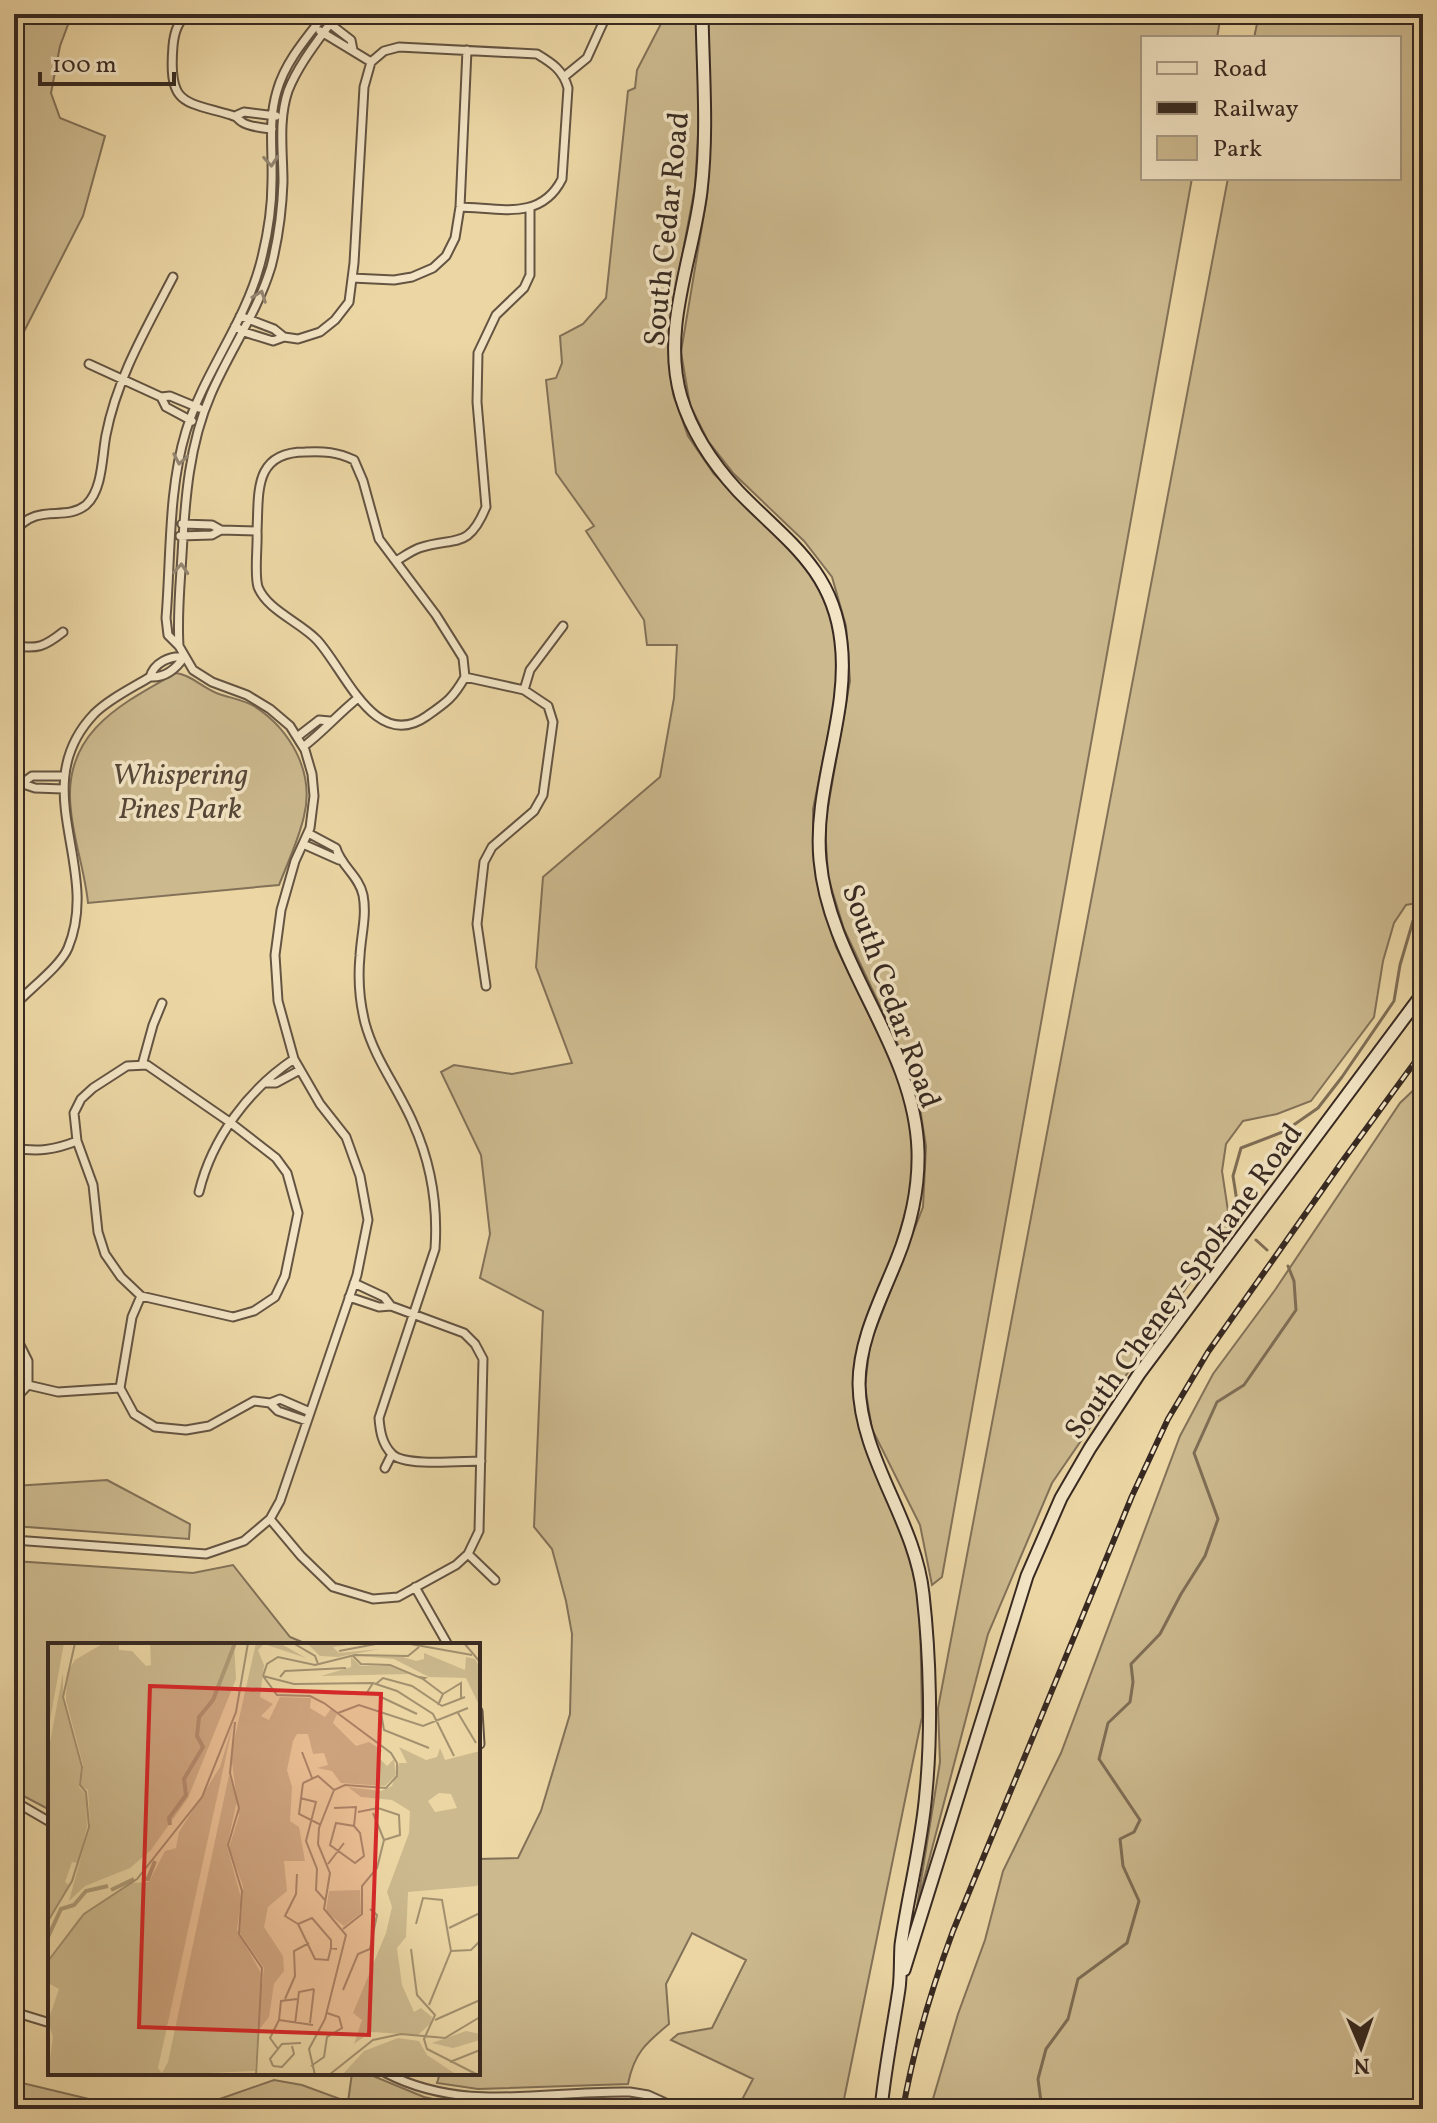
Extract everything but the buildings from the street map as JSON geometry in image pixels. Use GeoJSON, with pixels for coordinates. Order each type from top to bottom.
{"type":"FeatureCollection","features":[{"type":"Feature","properties":{"kind":"street"},"geometry":{"type":"LineString","coordinates":[[188,14],[181,18],[174,36],[171,72],[176,90],[191,106],[235,116],[243,123],[282,129]]}},
{"type":"Feature","properties":{"kind":"street"},"geometry":{"type":"LineString","coordinates":[[14,1540],[206,1554],[244,1541],[270,1519],[280,1501],[354,1283],[368,1220],[360,1176],[346,1137],[320,1104],[294,1059],[278,1001],[275,955],[281,910],[308,833],[314,796],[312,774],[303,747],[290,726],[247,695],[212,682],[193,670],[179,646],[177,618],[190,465],[200,425],[250,321],[271,265],[280,222],[282,129],[288,92],[337,14]]}},
{"type":"Feature","properties":{"kind":"street"},"geometry":{"type":"LineString","coordinates":[[565,76],[587,58],[607,14]]}},
{"type":"Feature","properties":{"kind":"street","name":"South Cedar Road"},"geometry":{"type":"LineString","coordinates":[[702,14],[705,130],[701,191],[679,304],[674,348],[680,393],[693,429],[712,460],[740,493],[784,533],[812,565],[831,601],[841,637],[843,671],[818,826],[820,867],[831,914],[894,1054],[912,1104],[918,1150],[915,1204],[900,1252],[863,1345],[859,1384],[864,1429],[910,1534],[923,1597],[928,1693],[927,1787],[921,1839],[901,1947],[900,1982]]}},
{"type":"Feature","properties":{"kind":"street"},"geometry":{"type":"LineString","coordinates":[[179,646],[168,635],[166,618],[179,462],[195,406],[240,316],[260,265],[269,220],[272,182],[270,129],[277,89],[285,70],[324,16],[351,40],[353,50]]}},
{"type":"Feature","properties":{"kind":"street"},"geometry":{"type":"LineString","coordinates":[[315,27],[371,62]]}},
{"type":"Feature","properties":{"kind":"street"},"geometry":{"type":"LineString","coordinates":[[235,326],[273,341],[284,337],[298,339],[320,332],[335,320],[349,302],[364,87],[371,62],[384,51],[399,47],[537,54],[565,76],[568,88],[562,179],[556,192],[546,202],[530,209],[460,207]]}},
{"type":"Feature","properties":{"kind":"street"},"geometry":{"type":"LineString","coordinates":[[352,278],[394,280],[412,277],[433,268],[446,256],[455,238],[460,207],[467,50]]}},
{"type":"Feature","properties":{"kind":"street"},"geometry":{"type":"LineString","coordinates":[[235,116],[244,112],[283,116]]}},
{"type":"Feature","properties":{"kind":"street"},"geometry":{"type":"LineString","coordinates":[[396,561],[418,549],[469,536],[486,507],[477,402],[478,353],[496,315],[524,288],[530,275],[530,209]]}},
{"type":"Feature","properties":{"kind":"street"},"geometry":{"type":"LineString","coordinates":[[14,532],[23,521],[39,513],[71,511],[87,504],[97,485],[106,433],[121,378],[173,277]]}},
{"type":"Feature","properties":{"kind":"street"},"geometry":{"type":"LineString","coordinates":[[240,316],[274,329],[284,337]]}},
{"type":"Feature","properties":{"kind":"street"},"geometry":{"type":"LineString","coordinates":[[89,364],[161,397],[170,396],[205,410]]}},
{"type":"Feature","properties":{"kind":"street"},"geometry":{"type":"LineString","coordinates":[[161,397],[166,407],[200,425]]}},
{"type":"Feature","properties":{"kind":"street"},"geometry":{"type":"LineString","coordinates":[[335,451],[354,460],[379,539],[396,561],[463,658],[465,677],[453,697],[414,726],[387,722],[358,698],[319,642],[298,622],[270,603],[258,586],[257,531],[260,483],[265,468],[275,457],[292,452],[335,451]]}},
{"type":"Feature","properties":{"kind":"street"},"geometry":{"type":"LineString","coordinates":[[173,524],[257,531]]}},
{"type":"Feature","properties":{"kind":"street"},"geometry":{"type":"LineString","coordinates":[[172,536],[212,535],[221,530]]}},
{"type":"Feature","properties":{"kind":"street"},"geometry":{"type":"LineString","coordinates":[[524,690],[530,670],[563,626]]}},
{"type":"Feature","properties":{"kind":"street"},"geometry":{"type":"LineString","coordinates":[[14,646],[33,649],[46,645],[63,632]]}},
{"type":"Feature","properties":{"kind":"street"},"geometry":{"type":"LineString","coordinates":[[14,1005],[66,953],[75,928],[79,894],[62,802],[70,753],[95,713],[150,677],[159,677],[177,667],[184,657]]}},
{"type":"Feature","properties":{"kind":"street"},"geometry":{"type":"LineString","coordinates":[[465,677],[524,690],[548,706],[553,722],[543,795],[534,811],[492,847],[484,862],[477,924],[486,986]]}},
{"type":"Feature","properties":{"kind":"street"},"geometry":{"type":"LineString","coordinates":[[303,747],[326,730],[330,721],[358,698]]}},
{"type":"Feature","properties":{"kind":"street"},"geometry":{"type":"LineString","coordinates":[[297,737],[319,720],[330,721]]}},
{"type":"Feature","properties":{"kind":"street"},"geometry":{"type":"LineString","coordinates":[[24,782],[32,776],[64,776]]}},
{"type":"Feature","properties":{"kind":"street"},"geometry":{"type":"LineString","coordinates":[[14,781],[35,788],[63,789]]}},
{"type":"Feature","properties":{"kind":"street"},"geometry":{"type":"LineString","coordinates":[[308,833],[336,848],[339,860]]}},
{"type":"Feature","properties":{"kind":"street"},"geometry":{"type":"LineString","coordinates":[[303,844],[339,860],[355,876],[362,892],[365,916],[359,957],[365,1021],[376,1057],[413,1121],[434,1194],[437,1222],[435,1249],[379,1418],[381,1437],[392,1454],[403,1461],[481,1461]]}},
{"type":"Feature","properties":{"kind":"street","name":"South Cheney-Spokane Road"},"geometry":{"type":"LineString","coordinates":[[900,1982],[1027,1576],[1061,1498],[1139,1374],[1423,993]]}},
{"type":"Feature","properties":{"kind":"street"},"geometry":{"type":"LineString","coordinates":[[142,1065],[162,1003]]}},
{"type":"Feature","properties":{"kind":"street"},"geometry":{"type":"LineString","coordinates":[[199,1192],[211,1152],[231,1123],[272,1074],[294,1059]]}},
{"type":"Feature","properties":{"kind":"street"},"geometry":{"type":"LineString","coordinates":[[147,1065],[231,1123],[276,1158],[287,1173],[295,1194],[298,1213],[285,1276],[275,1297],[254,1311],[233,1317],[141,1296],[121,1277],[105,1254],[98,1232],[93,1185],[77,1141],[74,1113],[81,1099],[127,1066],[147,1065]]}},
{"type":"Feature","properties":{"kind":"street"},"geometry":{"type":"LineString","coordinates":[[267,1083],[276,1083],[300,1070]]}},
{"type":"Feature","properties":{"kind":"street"},"geometry":{"type":"LineString","coordinates":[[14,1148],[54,1150],[77,1141]]}},
{"type":"Feature","properties":{"kind":"street"},"geometry":{"type":"LineString","coordinates":[[354,1283],[384,1297],[391,1306]]}},
{"type":"Feature","properties":{"kind":"street"},"geometry":{"type":"LineString","coordinates":[[141,1296],[132,1317],[120,1388],[134,1414],[155,1427],[186,1430],[209,1426],[254,1401],[270,1403],[280,1399],[310,1412]]}},
{"type":"Feature","properties":{"kind":"street"},"geometry":{"type":"LineString","coordinates":[[270,1519],[301,1556],[333,1587],[373,1599],[398,1597],[456,1565],[468,1554],[479,1531],[483,1359],[475,1344],[464,1333],[391,1306],[379,1307],[349,1297]]}},
{"type":"Feature","properties":{"kind":"street"},"geometry":{"type":"LineString","coordinates":[[14,1333],[28,1361],[28,1385],[14,1400]]}},
{"type":"Feature","properties":{"kind":"street"},"geometry":{"type":"LineString","coordinates":[[28,1385],[58,1392],[120,1388]]}},
{"type":"Feature","properties":{"kind":"street"},"geometry":{"type":"LineString","coordinates":[[270,1403],[278,1411],[307,1421]]}},
{"type":"Feature","properties":{"kind":"street"},"geometry":{"type":"LineString","coordinates":[[385,1468],[392,1454]]}},
{"type":"Feature","properties":{"kind":"street"},"geometry":{"type":"LineString","coordinates":[[468,1554],[495,1580]]}},
{"type":"Feature","properties":{"kind":"street"},"geometry":{"type":"LineString","coordinates":[[415,1587],[447,1643]]}},
{"type":"Feature","properties":{"kind":"street"},"geometry":{"type":"LineString","coordinates":[[14,1801],[48,1821]]}},
{"type":"Feature","properties":{"kind":"street"},"geometry":{"type":"LineString","coordinates":[[881,2109],[888,2043],[900,1982]]}},
{"type":"Feature","properties":{"kind":"street"},"geometry":{"type":"LineString","coordinates":[[14,2012],[48,2022]]}},
{"type":"Feature","properties":{"kind":"street"},"geometry":{"type":"LineString","coordinates":[[391,2075],[442,2094],[495,2098],[630,2092],[648,2095],[679,2109]]}},
{"type":"Feature","properties":{"kind":"green space"},"geometry":{"type":"Polygon","coordinates":[[[14,14],[72,14],[60,46],[51,93],[60,118],[105,136],[83,216],[14,351],[14,14]]]}},
{"type":"Feature","properties":{"kind":"green space"},"geometry":{"type":"Polygon","coordinates":[[[666,14],[698,14],[695,187],[668,346],[673,394],[688,436],[714,474],[810,569],[828,605],[838,670],[813,809],[813,853],[821,898],[836,947],[903,1085],[913,1135],[912,1188],[896,1245],[861,1334],[854,1383],[915,1562],[920,1612],[922,1717],[842,2109],[737,2109],[753,2079],[671,2040],[678,2034],[712,2028],[746,1960],[692,1933],[666,1984],[669,2024],[642,2050],[628,2084],[478,2089],[437,2083],[439,2075],[480,2075],[480,1859],[518,1858],[541,1811],[570,1714],[572,1634],[552,1549],[534,1527],[543,1311],[480,1278],[490,1234],[481,1155],[441,1072],[454,1065],[512,1074],[572,1063],[536,967],[543,877],[660,777],[674,698],[677,645],[647,645],[644,620],[586,531],[594,526],[556,473],[546,380],[556,378],[562,363],[560,336],[583,324],[606,298],[628,91],[635,88],[637,70],[666,14]]]}},
{"type":"Feature","properties":{"kind":"green space"},"geometry":{"type":"Polygon","coordinates":[[[708,14],[1221,14],[1217,36],[1141,36],[1141,180],[1192,180],[942,1577],[932,1585],[920,1525],[872,1429],[865,1387],[870,1344],[923,1207],[926,1146],[916,1083],[844,929],[828,877],[825,824],[850,681],[846,626],[832,577],[804,541],[734,474],[708,441],[690,405],[681,352],[707,196],[710,137],[708,14]]]}},
{"type":"Feature","properties":{"kind":"green space"},"geometry":{"type":"Polygon","coordinates":[[[1259,14],[1423,14],[1423,902],[1406,905],[1394,923],[1383,961],[1374,1017],[1311,1101],[1277,1114],[1243,1121],[1226,1144],[1222,1171],[1230,1224],[1052,1483],[988,1634],[917,1906],[940,1762],[938,1708],[1228,180],[1401,180],[1401,36],[1254,36],[1259,14]]]}},
{"type":"Feature","properties":{"kind":"green space","name":"Whispering Pines Park"},"geometry":{"type":"Polygon","coordinates":[[[176,673],[213,692],[254,706],[289,739],[303,768],[306,783],[304,816],[293,850],[279,885],[88,903],[71,811],[70,784],[75,761],[98,725],[115,710],[176,673]]]}},
{"type":"Feature","properties":{"kind":"green space"},"geometry":{"type":"Polygon","coordinates":[[[1423,1081],[1423,2109],[930,2109],[958,2014],[985,1940],[1003,1871],[1061,1753],[1180,1436],[1213,1374],[1275,1290],[1400,1103],[1423,1081]]]}},
{"type":"Feature","properties":{"kind":"green space"},"geometry":{"type":"Polygon","coordinates":[[[107,1480],[190,1524],[189,1539],[14,1526],[14,1486],[107,1480]]]}},
{"type":"Feature","properties":{"kind":"green space"},"geometry":{"type":"Polygon","coordinates":[[[14,1561],[193,1573],[233,1565],[290,1637],[304,1643],[48,1643],[48,1809],[14,1791],[14,1561]]]}},
{"type":"Feature","properties":{"kind":"green space"},"geometry":{"type":"Polygon","coordinates":[[[352,2075],[371,2075],[424,2097],[455,2104],[455,2109],[23,2109],[14,2107],[14,2081],[118,2106],[162,2108],[214,2101],[274,2080],[302,2085],[348,2102],[352,2075]]]}},
{"type":"Feature","properties":{"kind":"waterway"},"geometry":{"type":"LineString","coordinates":[[1238,1208],[1233,1176],[1241,1148],[1285,1131],[1318,1108],[1394,1001],[1400,965],[1413,921],[1423,920]]}},
{"type":"Feature","properties":{"kind":"waterway"},"geometry":{"type":"LineString","coordinates":[[1256,1240],[1267,1250]]}},
{"type":"Feature","properties":{"kind":"waterway"},"geometry":{"type":"LineString","coordinates":[[1042,2109],[1038,2079],[1046,2049],[1068,2019],[1078,1979],[1127,1943],[1139,1901],[1123,1866],[1120,1839],[1134,1832],[1140,1820],[1099,1759],[1108,1723],[1130,1702],[1133,1682],[1131,1664],[1160,1634],[1205,1556],[1218,1519],[1194,1453],[1217,1402],[1244,1385],[1296,1310],[1294,1281],[1288,1266]]}},
{"type":"Feature","properties":{"kind":"railway"},"geometry":{"type":"LineString","coordinates":[[903,2109],[924,2019],[953,1931],[1132,1496],[1168,1419],[1208,1352],[1423,1051]]}}]}
